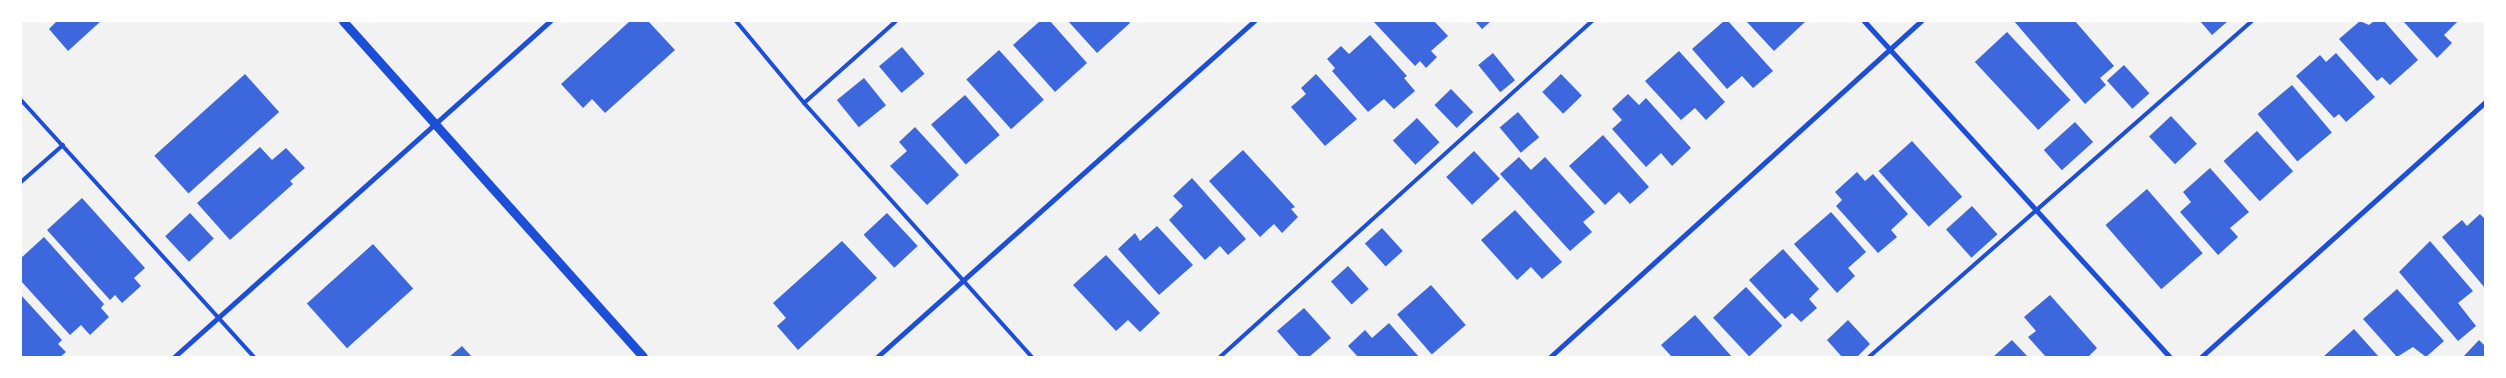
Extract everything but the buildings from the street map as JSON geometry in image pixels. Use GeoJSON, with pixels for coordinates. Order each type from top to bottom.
{"type":"FeatureCollection","features":[{"type":"Feature","properties":{"kind":"street"},"geometry":{"type":"LineString","coordinates":[[343,21],[643,357]]}},
{"type":"Feature","properties":{"kind":"street"},"geometry":{"type":"LineString","coordinates":[[174,357],[550,21]]}},
{"type":"Feature","properties":{"kind":"street"},"geometry":{"type":"LineString","coordinates":[[877,357],[1254,21]]}},
{"type":"Feature","properties":{"kind":"street"},"geometry":{"type":"LineString","coordinates":[[1864,21],[2038,209],[2170,357]]}},
{"type":"Feature","properties":{"kind":"street"},"geometry":{"type":"LineString","coordinates":[[1550,357],[1921,21]]}},
{"type":"Feature","properties":{"kind":"street"},"geometry":{"type":"LineString","coordinates":[[2201,357],[2485,102]]}},
{"type":"Feature","properties":{"kind":"lane"},"geometry":{"type":"LineString","coordinates":[[736,21],[804,103],[1032,357]]}},
{"type":"Feature","properties":{"kind":"lane"},"geometry":{"type":"LineString","coordinates":[[804,103],[896,21]]}},
{"type":"Feature","properties":{"kind":"lane"},"geometry":{"type":"LineString","coordinates":[[1220,357],[1592,21]]}},
{"type":"Feature","properties":{"kind":"lane"},"geometry":{"type":"LineString","coordinates":[[1869,357],[2252,21]]}},
{"type":"Feature","properties":{"kind":"lane"},"geometry":{"type":"LineString","coordinates":[[21,100],[254,357]]}},
{"type":"Feature","properties":{"kind":"lane"},"geometry":{"type":"LineString","coordinates":[[21,182],[63,145]]}}]}
